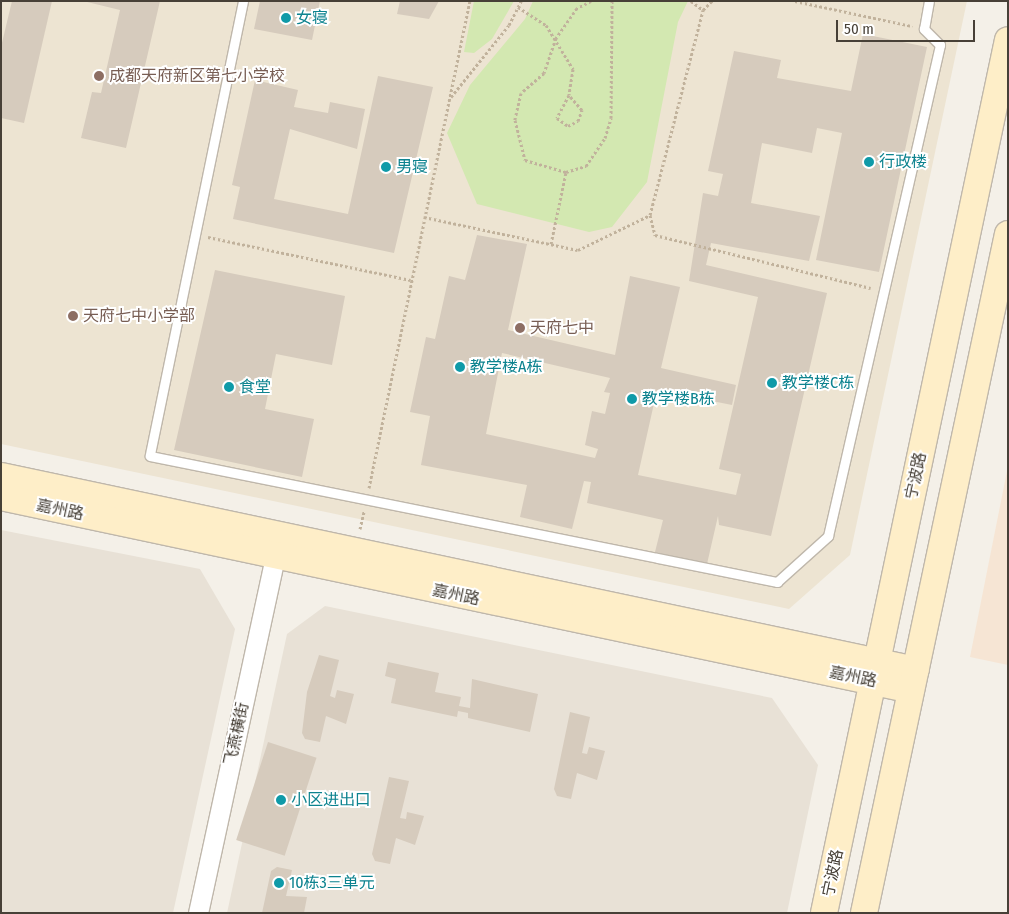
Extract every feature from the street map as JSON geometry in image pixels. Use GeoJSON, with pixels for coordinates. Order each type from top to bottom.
{"type":"FeatureCollection","features":[{"type":"Feature","properties":{"kind":"street","name":"宁波路"},"geometry":{"type":"LineString","coordinates":[[824,913],[1008,40]]}},
{"type":"Feature","properties":{"kind":"street"},"geometry":{"type":"LineString","coordinates":[[864,913],[1008,234]]}},
{"type":"Feature","properties":{"kind":"street"},"geometry":{"type":"LineString","coordinates":[[1,476],[354,551],[876,672]]}},
{"type":"Feature","properties":{"kind":"street","name":"嘉州路"},"geometry":{"type":"LineString","coordinates":[[1,497],[275,556],[914,680]]}},
{"type":"Feature","properties":{"kind":"street","name":"飞燕横街"},"geometry":{"type":"LineString","coordinates":[[198,913],[275,556]]}},
{"type":"Feature","properties":{"kind":"lane"},"geometry":{"type":"LineString","coordinates":[[243,1],[150,456],[366,502],[777,582],[828,536],[940,45],[924,29],[929,1]]}},
{"type":"Feature","properties":{"kind":"path"},"geometry":{"type":"LineString","coordinates":[[354,551],[366,502],[410,280],[470,1]]}},
{"type":"Feature","properties":{"kind":"path"},"geometry":{"type":"LineString","coordinates":[[449,100],[521,1]]}},
{"type":"Feature","properties":{"kind":"path"},"geometry":{"type":"LineString","coordinates":[[576,1],[577,8]]}},
{"type":"Feature","properties":{"kind":"path"},"geometry":{"type":"LineString","coordinates":[[591,1],[577,8],[556,38],[544,73],[521,93],[515,120],[526,160],[566,172],[586,166],[605,138],[611,118],[612,1]]}},
{"type":"Feature","properties":{"kind":"path"},"geometry":{"type":"LineString","coordinates":[[691,1],[703,10]]}},
{"type":"Feature","properties":{"kind":"path"},"geometry":{"type":"LineString","coordinates":[[712,1],[703,10],[650,215],[655,234],[884,291]]}},
{"type":"Feature","properties":{"kind":"path"},"geometry":{"type":"LineString","coordinates":[[795,1],[924,29]]}},
{"type":"Feature","properties":{"kind":"path"},"geometry":{"type":"LineString","coordinates":[[518,7],[534,15],[556,38],[573,69],[569,95],[557,118],[568,126],[578,121],[582,110],[569,95]]}},
{"type":"Feature","properties":{"kind":"path"},"geometry":{"type":"LineString","coordinates":[[551,244],[566,172]]}},
{"type":"Feature","properties":{"kind":"path"},"geometry":{"type":"LineString","coordinates":[[424,217],[578,250],[650,215]]}},
{"type":"Feature","properties":{"kind":"path"},"geometry":{"type":"LineString","coordinates":[[195,234],[410,280]]}},
{"type":"Feature","properties":{"kind":"shaded area","name":"天府七中"},"geometry":{"type":"Polygon","coordinates":[[[1,1],[967,1],[850,555],[789,609],[1,444],[1,1]]]}},
{"type":"Feature","properties":{"kind":"shaded area"},"geometry":{"type":"Polygon","coordinates":[[[1008,466],[1008,665],[970,657],[1008,466]]]}},
{"type":"Feature","properties":{"kind":"shaded area"},"geometry":{"type":"Polygon","coordinates":[[[1,530],[200,569],[235,629],[173,913],[1,913],[1,530]]]}},
{"type":"Feature","properties":{"kind":"shaded area"},"geometry":{"type":"Polygon","coordinates":[[[325,606],[772,698],[818,765],[787,913],[227,913],[287,634],[325,606]]]}},
{"type":"Feature","properties":{"kind":"green space"},"geometry":{"type":"Polygon","coordinates":[[[474,1],[514,1],[492,39],[474,53],[464,52],[474,1]]]}},
{"type":"Feature","properties":{"kind":"green space"},"geometry":{"type":"Polygon","coordinates":[[[533,1],[688,1],[678,22],[647,182],[612,227],[589,232],[477,204],[447,133],[470,85],[525,19],[533,1]]]}},
{"type":"Feature","properties":{"kind":"building"},"geometry":{"type":"Polygon","coordinates":[[[12,1],[52,1],[24,123],[1,118],[1,47],[12,1]]]}},
{"type":"Feature","properties":{"kind":"building"},"geometry":{"type":"Polygon","coordinates":[[[83,1],[160,1],[126,148],[81,138],[92,92],[101,93],[120,10],[83,1]]]}},
{"type":"Feature","properties":{"kind":"building","name":"女寝"},"geometry":{"type":"Polygon","coordinates":[[[260,1],[320,1],[312,40],[254,29],[260,1]]]}},
{"type":"Feature","properties":{"kind":"building"},"geometry":{"type":"Polygon","coordinates":[[[400,1],[439,1],[429,19],[397,14],[400,1]]]}},
{"type":"Feature","properties":{"kind":"building"},"geometry":{"type":"Polygon","coordinates":[[[863,34],[927,47],[879,272],[816,260],[842,133],[817,128],[812,153],[762,143],[751,203],[820,216],[809,261],[711,243],[706,265],[827,293],[771,536],[719,525],[718,516],[707,564],[655,552],[663,520],[587,503],[591,482],[584,481],[572,529],[520,517],[527,485],[421,465],[430,416],[410,412],[426,337],[435,339],[449,276],[465,280],[477,235],[527,244],[508,330],[615,355],[630,276],[680,287],[661,368],[736,385],[732,405],[657,390],[638,475],[736,495],[741,474],[719,469],[758,297],[689,281],[703,193],[718,196],[723,174],[708,171],[734,51],[781,60],[777,78],[851,91],[863,34]],[[502,353],[486,434],[595,458],[598,449],[585,445],[592,411],[605,414],[610,393],[604,392],[610,378],[502,353]]]}},
{"type":"Feature","properties":{"kind":"building","name":"男寝"},"geometry":{"type":"Polygon","coordinates":[[[378,76],[433,87],[394,253],[233,219],[240,187],[232,185],[255,80],[298,90],[294,107],[328,113],[330,102],[365,109],[357,149],[290,129],[274,199],[348,214],[378,76]]]}},
{"type":"Feature","properties":{"kind":"building","name":"食堂"},"geometry":{"type":"Polygon","coordinates":[[[215,270],[345,296],[332,365],[276,354],[265,409],[314,419],[302,477],[174,450],[215,270]]]}},
{"type":"Feature","properties":{"kind":"building"},"geometry":{"type":"Polygon","coordinates":[[[319,655],[339,660],[330,696],[335,698],[337,690],[354,694],[346,724],[326,716],[320,742],[305,739],[302,733],[307,692],[319,655]]]}},
{"type":"Feature","properties":{"kind":"building"},"geometry":{"type":"Polygon","coordinates":[[[388,662],[439,673],[435,692],[461,697],[459,706],[470,708],[472,679],[538,694],[530,732],[468,718],[468,713],[458,711],[457,717],[391,703],[396,679],[385,676],[388,662]]]}},
{"type":"Feature","properties":{"kind":"building"},"geometry":{"type":"Polygon","coordinates":[[[570,712],[590,717],[582,753],[587,754],[589,747],[605,751],[597,780],[577,773],[571,799],[557,796],[554,789],[570,712]]]}},
{"type":"Feature","properties":{"kind":"building","name":"小区进出口"},"geometry":{"type":"Polygon","coordinates":[[[268,742],[317,758],[285,856],[236,840],[268,742]]]}},
{"type":"Feature","properties":{"kind":"building"},"geometry":{"type":"Polygon","coordinates":[[[389,777],[409,781],[400,818],[406,819],[407,812],[424,816],[415,845],[396,838],[390,864],[375,861],[372,854],[389,777]]]}},
{"type":"Feature","properties":{"kind":"building","name":"10栋3三单元"},"geometry":{"type":"Polygon","coordinates":[[[277,867],[292,870],[286,896],[307,897],[304,913],[262,913],[271,871],[277,867]]]}},
{"type":"Feature","properties":{"kind":"place","name":"女寝"},"geometry":{"type":"Point","coordinates":[286,18]}},
{"type":"Feature","properties":{"kind":"place","name":"成都天府新区第七小学校"},"geometry":{"type":"Point","coordinates":[99,76]}},
{"type":"Feature","properties":{"kind":"place","name":"行政楼"},"geometry":{"type":"Point","coordinates":[869,162]}},
{"type":"Feature","properties":{"kind":"place","name":"男寝"},"geometry":{"type":"Point","coordinates":[386,167]}},
{"type":"Feature","properties":{"kind":"place","name":"天府七中小学部"},"geometry":{"type":"Point","coordinates":[73,316]}},
{"type":"Feature","properties":{"kind":"place","name":"天府七中"},"geometry":{"type":"Point","coordinates":[520,328]}},
{"type":"Feature","properties":{"kind":"place","name":"教学楼A栋"},"geometry":{"type":"Point","coordinates":[460,367]}},
{"type":"Feature","properties":{"kind":"place","name":"教学楼C栋"},"geometry":{"type":"Point","coordinates":[772,383]}},
{"type":"Feature","properties":{"kind":"place","name":"食堂"},"geometry":{"type":"Point","coordinates":[229,387]}},
{"type":"Feature","properties":{"kind":"place","name":"教学楼B栋"},"geometry":{"type":"Point","coordinates":[632,399]}},
{"type":"Feature","properties":{"kind":"place","name":"小区进出口"},"geometry":{"type":"Point","coordinates":[281,800]}},
{"type":"Feature","properties":{"kind":"place","name":"10栋3三单元"},"geometry":{"type":"Point","coordinates":[279,883]}}]}
